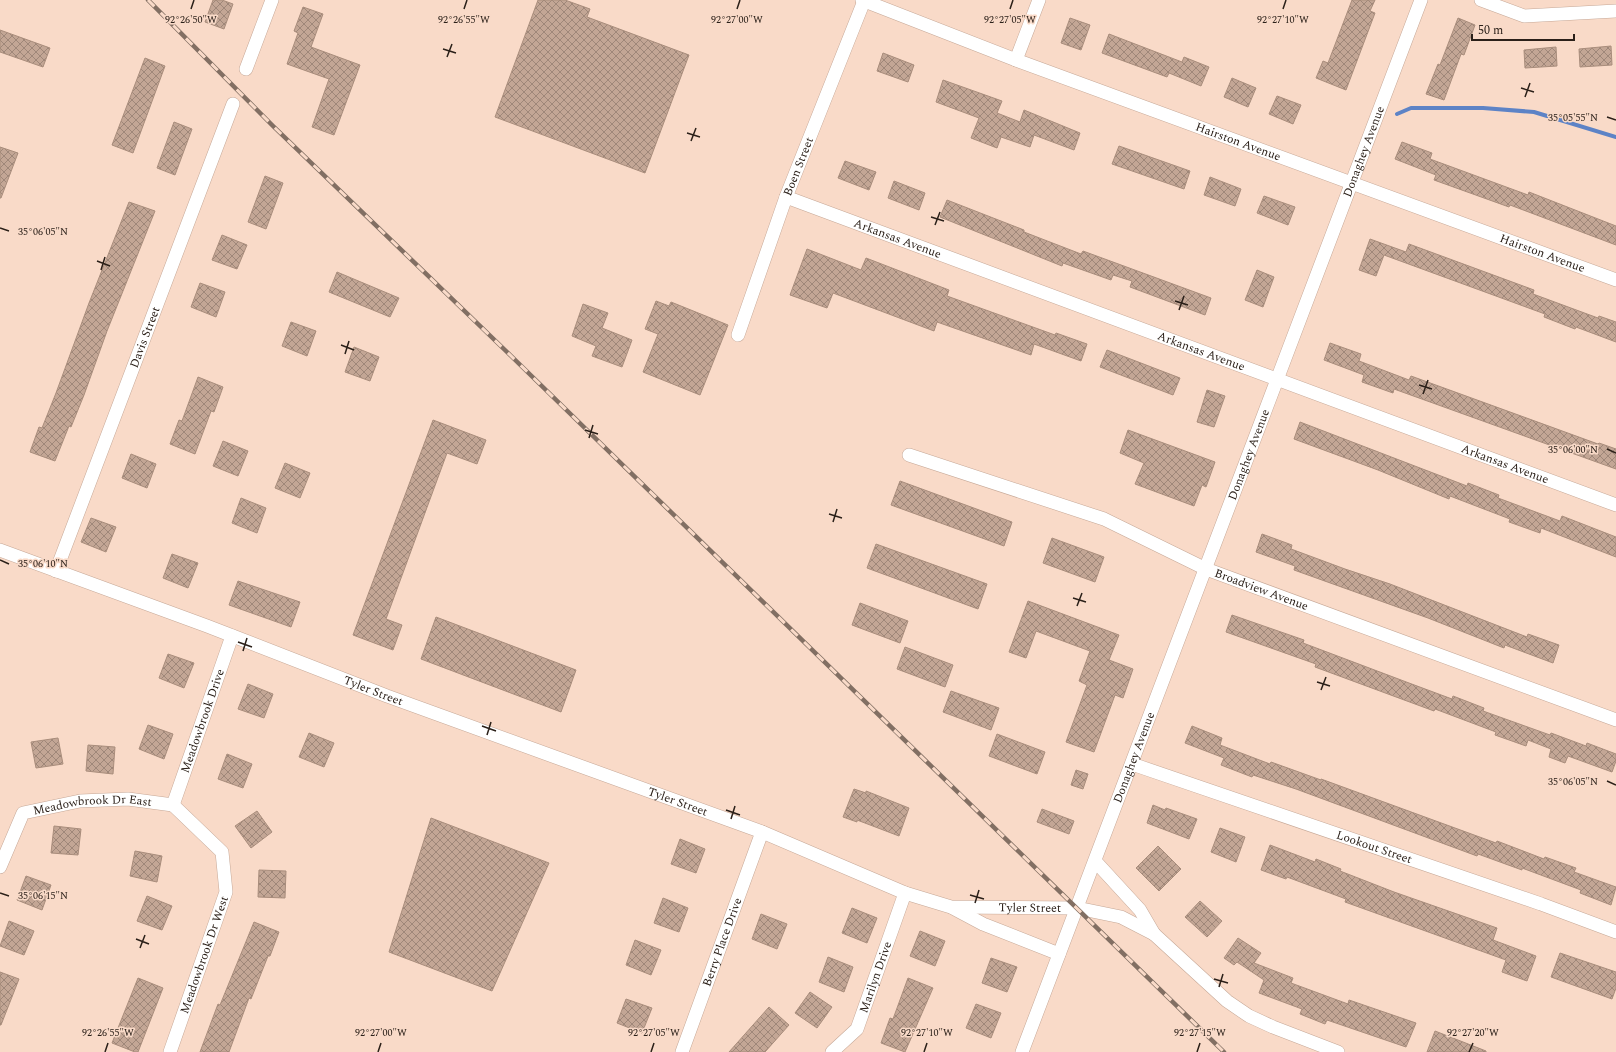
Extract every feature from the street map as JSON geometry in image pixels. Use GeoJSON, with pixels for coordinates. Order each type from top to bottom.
{"type":"FeatureCollection","features":[{"type":"Feature","properties":{"kind":"street"},"geometry":{"type":"LineString","coordinates":[[246,69],[272,0]]}},
{"type":"Feature","properties":{"kind":"street","name":"Hairston Avenue"},"geometry":{"type":"LineString","coordinates":[[863,0],[1016,60],[1616,280]]}},
{"type":"Feature","properties":{"kind":"street","name":"Boen Street"},"geometry":{"type":"LineString","coordinates":[[738,335],[786,197],[863,0]]}},
{"type":"Feature","properties":{"kind":"street"},"geometry":{"type":"LineString","coordinates":[[1016,60],[1039,0]]}},
{"type":"Feature","properties":{"kind":"street","name":"Donaghey Avenue"},"geometry":{"type":"LineString","coordinates":[[1022,1052],[1421,0]]}},
{"type":"Feature","properties":{"kind":"street"},"geometry":{"type":"LineString","coordinates":[[1481,0],[1524,16],[1616,11]]}},
{"type":"Feature","properties":{"kind":"street","name":"Davis Street"},"geometry":{"type":"LineString","coordinates":[[56,571],[233,104]]}},
{"type":"Feature","properties":{"kind":"street","name":"Arkansas Avenue"},"geometry":{"type":"LineString","coordinates":[[786,197],[1616,505]]}},
{"type":"Feature","properties":{"kind":"street","name":"Broadview Avenue"},"geometry":{"type":"LineString","coordinates":[[909,455],[1104,519],[1206,569],[1616,720]]}},
{"type":"Feature","properties":{"kind":"street","name":"Tyler Street"},"geometry":{"type":"LineString","coordinates":[[0,550],[232,636],[387,696],[762,832],[905,893],[951,907],[1076,908],[1121,917],[1154,934],[1227,1001],[1249,1016],[1273,1028],[1338,1052]]}},
{"type":"Feature","properties":{"kind":"street","name":"Meadowbrook Drive"},"geometry":{"type":"LineString","coordinates":[[173,805],[232,636]]}},
{"type":"Feature","properties":{"kind":"street","name":"Lookout Street"},"geometry":{"type":"LineString","coordinates":[[1132,764],[1541,904],[1616,932]]}},
{"type":"Feature","properties":{"kind":"street","name":"Meadowbrook Dr East"},"geometry":{"type":"LineString","coordinates":[[0,867],[23,813],[80,801],[128,799],[173,805]]}},
{"type":"Feature","properties":{"kind":"street","name":"Meadowbrook Dr West"},"geometry":{"type":"LineString","coordinates":[[170,1052],[226,892],[222,852],[173,805]]}},
{"type":"Feature","properties":{"kind":"street","name":"Berry Place Drive"},"geometry":{"type":"LineString","coordinates":[[682,1052],[762,832]]}},
{"type":"Feature","properties":{"kind":"street"},"geometry":{"type":"LineString","coordinates":[[1095,861],[1140,910],[1154,934]]}},
{"type":"Feature","properties":{"kind":"street","name":"Marilyn Drive"},"geometry":{"type":"LineString","coordinates":[[832,1052],[857,1029],[905,893]]}},
{"type":"Feature","properties":{"kind":"street"},"geometry":{"type":"LineString","coordinates":[[951,907],[983,924],[1059,954]]}},
{"type":"Feature","properties":{"kind":"building"},"geometry":{"type":"Polygon","coordinates":[[[213,0],[222,0],[233,4],[224,29],[205,22],[213,0]]]}},
{"type":"Feature","properties":{"kind":"building"},"geometry":{"type":"Polygon","coordinates":[[[538,0],[565,0],[590,9],[587,17],[689,55],[645,173],[495,117],[538,0]]]}},
{"type":"Feature","properties":{"kind":"building"},"geometry":{"type":"Polygon","coordinates":[[[1352,0],[1375,0],[1370,11],[1375,13],[1346,90],[1316,78],[1323,61],[1328,63],[1352,0]]]}},
{"type":"Feature","properties":{"kind":"building"},"geometry":{"type":"Polygon","coordinates":[[[303,7],[323,14],[311,47],[360,65],[334,135],[312,127],[329,79],[287,64],[298,33],[294,31],[303,7]]]}},
{"type":"Feature","properties":{"kind":"building"},"geometry":{"type":"Polygon","coordinates":[[[1070,18],[1090,25],[1081,50],[1061,43],[1070,18]]]}},
{"type":"Feature","properties":{"kind":"building"},"geometry":{"type":"Polygon","coordinates":[[[1458,18],[1475,25],[1464,55],[1461,54],[1444,100],[1426,94],[1438,64],[1440,65],[1458,18]]]}},
{"type":"Feature","properties":{"kind":"building"},"geometry":{"type":"Polygon","coordinates":[[[0,30],[50,48],[43,67],[0,52],[0,30]]]}},
{"type":"Feature","properties":{"kind":"building"},"geometry":{"type":"Polygon","coordinates":[[[1109,34],[1182,62],[1184,57],[1209,67],[1201,86],[1169,73],[1167,77],[1102,53],[1109,34]]]}},
{"type":"Feature","properties":{"kind":"building"},"geometry":{"type":"Polygon","coordinates":[[[1611,46],[1612,65],[1580,67],[1579,49],[1611,46]]]}},
{"type":"Feature","properties":{"kind":"building"},"geometry":{"type":"Polygon","coordinates":[[[1556,47],[1557,66],[1525,68],[1524,50],[1556,47]]]}},
{"type":"Feature","properties":{"kind":"building"},"geometry":{"type":"Polygon","coordinates":[[[883,53],[914,65],[908,82],[877,71],[883,53]]]}},
{"type":"Feature","properties":{"kind":"building"},"geometry":{"type":"Polygon","coordinates":[[[145,58],[165,66],[133,153],[112,145],[145,58]]]}},
{"type":"Feature","properties":{"kind":"building"},"geometry":{"type":"Polygon","coordinates":[[[1232,78],[1256,88],[1248,107],[1224,97],[1232,78]]]}},
{"type":"Feature","properties":{"kind":"building"},"geometry":{"type":"Polygon","coordinates":[[[943,80],[1002,101],[997,113],[1020,122],[1024,110],[1080,133],[1074,150],[1034,135],[1030,147],[1001,137],[997,148],[971,138],[979,118],[936,102],[943,80]]]}},
{"type":"Feature","properties":{"kind":"building"},"geometry":{"type":"Polygon","coordinates":[[[1277,96],[1301,105],[1293,124],[1269,114],[1277,96]]]}},
{"type":"Feature","properties":{"kind":"building"},"geometry":{"type":"Polygon","coordinates":[[[174,122],[192,129],[175,175],[157,168],[174,122]]]}},
{"type":"Feature","properties":{"kind":"building"},"geometry":{"type":"Polygon","coordinates":[[[1402,142],[1432,153],[1430,159],[1528,195],[1529,192],[1616,226],[1616,245],[1510,205],[1509,207],[1434,180],[1436,175],[1395,159],[1402,142]]]}},
{"type":"Feature","properties":{"kind":"building"},"geometry":{"type":"Polygon","coordinates":[[[1119,146],[1190,171],[1184,189],[1112,164],[1119,146]]]}},
{"type":"Feature","properties":{"kind":"building"},"geometry":{"type":"Polygon","coordinates":[[[0,147],[18,153],[1,198],[0,198],[0,147]]]}},
{"type":"Feature","properties":{"kind":"building"},"geometry":{"type":"Polygon","coordinates":[[[845,161],[876,172],[869,190],[838,178],[845,161]]]}},
{"type":"Feature","properties":{"kind":"building"},"geometry":{"type":"Polygon","coordinates":[[[265,176],[283,183],[266,229],[248,222],[265,176]]]}},
{"type":"Feature","properties":{"kind":"building"},"geometry":{"type":"Polygon","coordinates":[[[1210,177],[1241,189],[1235,206],[1204,195],[1210,177]]]}},
{"type":"Feature","properties":{"kind":"building"},"geometry":{"type":"Polygon","coordinates":[[[894,181],[925,193],[919,210],[888,198],[894,181]]]}},
{"type":"Feature","properties":{"kind":"building"},"geometry":{"type":"Polygon","coordinates":[[[1264,196],[1295,207],[1288,225],[1257,213],[1264,196]]]}},
{"type":"Feature","properties":{"kind":"building"},"geometry":{"type":"Polygon","coordinates":[[[947,200],[1081,254],[1083,251],[1211,298],[1205,315],[1130,287],[1132,281],[1113,275],[1111,280],[1063,263],[1062,266],[940,217],[947,200]]]}},
{"type":"Feature","properties":{"kind":"building"},"geometry":{"type":"Polygon","coordinates":[[[129,202],[155,211],[107,331],[84,395],[71,427],[69,426],[55,461],[30,452],[39,427],[42,428],[56,393],[89,303],[129,202]]]}},
{"type":"Feature","properties":{"kind":"building"},"geometry":{"type":"Polygon","coordinates":[[[222,235],[247,245],[237,269],[212,260],[222,235]]]}},
{"type":"Feature","properties":{"kind":"building"},"geometry":{"type":"Polygon","coordinates":[[[1370,239],[1406,252],[1409,244],[1534,290],[1533,294],[1598,318],[1599,316],[1616,322],[1616,342],[1576,327],[1575,329],[1544,317],[1545,314],[1384,255],[1376,276],[1359,270],[1370,239]]]}},
{"type":"Feature","properties":{"kind":"building"},"geometry":{"type":"Polygon","coordinates":[[[807,249],[861,270],[866,258],[949,290],[947,296],[1055,335],[1056,333],[1087,344],[1081,361],[1034,344],[1031,355],[937,322],[934,331],[833,293],[827,308],[790,295],[807,249]]]}},
{"type":"Feature","properties":{"kind":"building"},"geometry":{"type":"Polygon","coordinates":[[[1257,270],[1274,277],[1263,307],[1245,300],[1257,270]]]}},
{"type":"Feature","properties":{"kind":"building"},"geometry":{"type":"Polygon","coordinates":[[[337,272],[399,298],[390,317],[329,292],[337,272]]]}},
{"type":"Feature","properties":{"kind":"building"},"geometry":{"type":"Polygon","coordinates":[[[200,283],[225,292],[216,317],[191,307],[200,283]]]}},
{"type":"Feature","properties":{"kind":"building"},"geometry":{"type":"Polygon","coordinates":[[[656,301],[669,306],[671,302],[728,325],[700,395],[643,372],[658,334],[645,329],[656,301]]]}},
{"type":"Feature","properties":{"kind":"building"},"geometry":{"type":"Polygon","coordinates":[[[583,304],[608,313],[602,328],[632,340],[622,367],[592,356],[596,346],[572,336],[583,304]]]}},
{"type":"Feature","properties":{"kind":"building"},"geometry":{"type":"Polygon","coordinates":[[[291,322],[316,331],[307,356],[282,346],[291,322]]]}},
{"type":"Feature","properties":{"kind":"building"},"geometry":{"type":"Polygon","coordinates":[[[1330,343],[1361,354],[1359,361],[1409,380],[1411,376],[1598,444],[1599,443],[1616,449],[1616,469],[1394,389],[1393,393],[1362,382],[1364,375],[1324,360],[1330,343]]]}},
{"type":"Feature","properties":{"kind":"building"},"geometry":{"type":"Polygon","coordinates":[[[354,347],[379,357],[370,381],[345,372],[354,347]]]}},
{"type":"Feature","properties":{"kind":"building"},"geometry":{"type":"Polygon","coordinates":[[[1107,350],[1180,378],[1173,395],[1100,367],[1107,350]]]}},
{"type":"Feature","properties":{"kind":"building"},"geometry":{"type":"Polygon","coordinates":[[[198,377],[223,387],[214,412],[211,411],[195,454],[170,444],[179,420],[182,421],[198,377]]]}},
{"type":"Feature","properties":{"kind":"building"},"geometry":{"type":"Polygon","coordinates":[[[1207,390],[1225,396],[1214,427],[1197,422],[1207,390]]]}},
{"type":"Feature","properties":{"kind":"building"},"geometry":{"type":"Polygon","coordinates":[[[433,420],[486,440],[477,464],[447,453],[386,619],[402,625],[393,650],[353,635],[433,420]]]}},
{"type":"Feature","properties":{"kind":"building"},"geometry":{"type":"Polygon","coordinates":[[[1300,422],[1467,486],[1468,483],[1499,495],[1498,498],[1560,521],[1562,516],[1616,537],[1616,557],[1541,528],[1540,533],[1509,522],[1510,519],[1450,496],[1449,499],[1378,470],[1294,439],[1300,422]]]}},
{"type":"Feature","properties":{"kind":"building"},"geometry":{"type":"Polygon","coordinates":[[[1128,430],[1215,462],[1206,487],[1202,485],[1194,506],[1135,484],[1144,463],[1120,453],[1128,430]]]}},
{"type":"Feature","properties":{"kind":"building"},"geometry":{"type":"Polygon","coordinates":[[[223,441],[248,451],[238,476],[213,466],[223,441]]]}},
{"type":"Feature","properties":{"kind":"building"},"geometry":{"type":"Polygon","coordinates":[[[131,454],[156,464],[147,488],[122,478],[131,454]]]}},
{"type":"Feature","properties":{"kind":"building"},"geometry":{"type":"Polygon","coordinates":[[[285,463],[310,473],[300,498],[275,488],[285,463]]]}},
{"type":"Feature","properties":{"kind":"building"},"geometry":{"type":"Polygon","coordinates":[[[900,481],[1012,522],[1004,546],[891,505],[900,481]]]}},
{"type":"Feature","properties":{"kind":"building"},"geometry":{"type":"Polygon","coordinates":[[[241,498],[266,508],[257,533],[232,523],[241,498]]]}},
{"type":"Feature","properties":{"kind":"building"},"geometry":{"type":"Polygon","coordinates":[[[91,518],[116,527],[106,552],[81,542],[91,518]]]}},
{"type":"Feature","properties":{"kind":"building"},"geometry":{"type":"Polygon","coordinates":[[[1262,534],[1292,545],[1291,549],[1390,584],[1527,637],[1528,634],[1559,645],[1553,663],[1505,645],[1504,648],[1428,618],[1294,570],[1295,566],[1256,552],[1262,534]]]}},
{"type":"Feature","properties":{"kind":"building"},"geometry":{"type":"Polygon","coordinates":[[[1052,538],[1104,557],[1095,582],[1043,563],[1052,538]]]}},
{"type":"Feature","properties":{"kind":"building"},"geometry":{"type":"Polygon","coordinates":[[[876,544],[987,584],[978,609],[867,568],[876,544]]]}},
{"type":"Feature","properties":{"kind":"building"},"geometry":{"type":"Polygon","coordinates":[[[172,554],[198,563],[188,588],[163,578],[172,554]]]}},
{"type":"Feature","properties":{"kind":"building"},"geometry":{"type":"Polygon","coordinates":[[[238,581],[300,602],[291,627],[229,605],[238,581]]]}},
{"type":"Feature","properties":{"kind":"building"},"geometry":{"type":"Polygon","coordinates":[[[1028,601],[1119,635],[1109,660],[1133,669],[1123,698],[1115,695],[1094,752],[1066,742],[1087,685],[1079,681],[1090,651],[1036,631],[1026,658],[1009,652],[1028,601]]]}},
{"type":"Feature","properties":{"kind":"building"},"geometry":{"type":"Polygon","coordinates":[[[860,603],[908,621],[900,643],[852,625],[860,603]]]}},
{"type":"Feature","properties":{"kind":"building"},"geometry":{"type":"Polygon","coordinates":[[[1232,615],[1304,640],[1303,643],[1452,699],[1453,696],[1484,708],[1483,711],[1550,735],[1551,733],[1586,746],[1587,743],[1616,754],[1616,761],[1612,772],[1568,756],[1565,763],[1549,757],[1551,749],[1528,740],[1526,746],[1495,735],[1496,732],[1315,667],[1316,664],[1226,632],[1232,615]]]}},
{"type":"Feature","properties":{"kind":"building"},"geometry":{"type":"Polygon","coordinates":[[[436,617],[576,670],[561,712],[421,659],[436,617]]]}},
{"type":"Feature","properties":{"kind":"building"},"geometry":{"type":"Polygon","coordinates":[[[905,647],[953,665],[945,687],[897,669],[905,647]]]}},
{"type":"Feature","properties":{"kind":"building"},"geometry":{"type":"Polygon","coordinates":[[[168,654],[194,663],[184,688],[159,678],[168,654]]]}},
{"type":"Feature","properties":{"kind":"building"},"geometry":{"type":"Polygon","coordinates":[[[248,684],[273,694],[264,718],[238,709],[248,684]]]}},
{"type":"Feature","properties":{"kind":"building"},"geometry":{"type":"Polygon","coordinates":[[[951,691],[999,708],[991,730],[943,712],[951,691]]]}},
{"type":"Feature","properties":{"kind":"building"},"geometry":{"type":"Polygon","coordinates":[[[148,725],[173,734],[164,759],[139,749],[148,725]]]}},
{"type":"Feature","properties":{"kind":"building"},"geometry":{"type":"Polygon","coordinates":[[[1192,726],[1222,738],[1220,745],[1270,764],[1271,762],[1496,843],[1497,841],[1544,859],[1545,857],[1576,868],[1574,872],[1616,887],[1611,905],[1580,893],[1581,890],[1522,868],[1522,870],[1478,854],[1477,856],[1296,789],[1253,775],[1252,777],[1221,765],[1224,758],[1185,743],[1192,726]]]}},
{"type":"Feature","properties":{"kind":"building"},"geometry":{"type":"Polygon","coordinates":[[[309,733],[334,743],[324,767],[299,757],[309,733]]]}},
{"type":"Feature","properties":{"kind":"building"},"geometry":{"type":"Polygon","coordinates":[[[997,734],[1045,752],[1037,774],[989,756],[997,734]]]}},
{"type":"Feature","properties":{"kind":"building"},"geometry":{"type":"Polygon","coordinates":[[[58,738],[63,764],[36,768],[31,742],[58,738]]]}},
{"type":"Feature","properties":{"kind":"building"},"geometry":{"type":"Polygon","coordinates":[[[88,745],[115,747],[113,774],[86,771],[88,745]]]}},
{"type":"Feature","properties":{"kind":"building"},"geometry":{"type":"Polygon","coordinates":[[[227,754],[252,764],[243,788],[218,779],[227,754]]]}},
{"type":"Feature","properties":{"kind":"building"},"geometry":{"type":"Polygon","coordinates":[[[1076,770],[1088,774],[1083,789],[1071,785],[1076,770]]]}},
{"type":"Feature","properties":{"kind":"building"},"geometry":{"type":"Polygon","coordinates":[[[854,789],[866,793],[866,791],[909,808],[899,836],[857,820],[857,822],[843,817],[854,789]]]}},
{"type":"Feature","properties":{"kind":"building"},"geometry":{"type":"Polygon","coordinates":[[[1153,805],[1197,819],[1189,839],[1147,823],[1153,805]]]}},
{"type":"Feature","properties":{"kind":"building"},"geometry":{"type":"Polygon","coordinates":[[[1042,809],[1074,821],[1069,834],[1037,822],[1042,809]]]}},
{"type":"Feature","properties":{"kind":"building"},"geometry":{"type":"Polygon","coordinates":[[[257,811],[272,832],[251,848],[235,826],[257,811]]]}},
{"type":"Feature","properties":{"kind":"building"},"geometry":{"type":"Polygon","coordinates":[[[431,818],[549,863],[492,991],[389,952],[431,818]]]}},
{"type":"Feature","properties":{"kind":"building"},"geometry":{"type":"Polygon","coordinates":[[[54,826],[81,829],[78,855],[51,853],[54,826]]]}},
{"type":"Feature","properties":{"kind":"building"},"geometry":{"type":"Polygon","coordinates":[[[1220,828],[1245,837],[1236,862],[1211,852],[1220,828]]]}},
{"type":"Feature","properties":{"kind":"building"},"geometry":{"type":"Polygon","coordinates":[[[680,839],[705,849],[696,873],[671,864],[680,839]]]}},
{"type":"Feature","properties":{"kind":"building"},"geometry":{"type":"Polygon","coordinates":[[[1270,845],[1315,862],[1316,859],[1341,869],[1340,871],[1394,892],[1497,928],[1493,940],[1536,956],[1527,981],[1502,972],[1506,960],[1345,902],[1346,899],[1287,877],[1286,879],[1261,870],[1270,845]]]}},
{"type":"Feature","properties":{"kind":"building"},"geometry":{"type":"Polygon","coordinates":[[[1158,846],[1181,869],[1159,891],[1136,868],[1158,846]]]}},
{"type":"Feature","properties":{"kind":"building"},"geometry":{"type":"Polygon","coordinates":[[[135,851],[162,856],[157,882],[130,876],[135,851]]]}},
{"type":"Feature","properties":{"kind":"building"},"geometry":{"type":"Polygon","coordinates":[[[259,870],[286,871],[285,898],[258,897],[259,870]]]}},
{"type":"Feature","properties":{"kind":"building"},"geometry":{"type":"Polygon","coordinates":[[[26,876],[51,885],[42,910],[17,900],[26,876]]]}},
{"type":"Feature","properties":{"kind":"building"},"geometry":{"type":"Polygon","coordinates":[[[147,896],[172,906],[162,930],[137,921],[147,896]]]}},
{"type":"Feature","properties":{"kind":"building"},"geometry":{"type":"Polygon","coordinates":[[[663,898],[688,908],[679,932],[654,923],[663,898]]]}},
{"type":"Feature","properties":{"kind":"building"},"geometry":{"type":"Polygon","coordinates":[[[1200,901],[1222,921],[1207,937],[1185,917],[1200,901]]]}},
{"type":"Feature","properties":{"kind":"building"},"geometry":{"type":"Polygon","coordinates":[[[852,908],[877,918],[867,943],[842,933],[852,908]]]}},
{"type":"Feature","properties":{"kind":"building"},"geometry":{"type":"Polygon","coordinates":[[[761,914],[787,924],[777,949],[752,939],[761,914]]]}},
{"type":"Feature","properties":{"kind":"building"},"geometry":{"type":"Polygon","coordinates":[[[9,921],[34,931],[24,955],[0,946],[9,921]]]}},
{"type":"Feature","properties":{"kind":"building"},"geometry":{"type":"Polygon","coordinates":[[[254,922],[279,932],[270,956],[268,956],[251,999],[249,998],[229,1052],[200,1052],[218,1004],[220,1005],[254,922]]]}},
{"type":"Feature","properties":{"kind":"building"},"geometry":{"type":"Polygon","coordinates":[[[920,931],[945,941],[935,966],[910,956],[920,931]]]}},
{"type":"Feature","properties":{"kind":"building"},"geometry":{"type":"Polygon","coordinates":[[[1238,938],[1261,953],[1254,963],[1293,978],[1291,983],[1348,1004],[1349,1000],[1416,1023],[1406,1047],[1327,1020],[1325,1024],[1300,1014],[1302,1009],[1259,993],[1264,980],[1237,962],[1234,965],[1224,958],[1238,938]]]}},
{"type":"Feature","properties":{"kind":"building"},"geometry":{"type":"Polygon","coordinates":[[[635,940],[661,950],[651,975],[626,965],[635,940]]]}},
{"type":"Feature","properties":{"kind":"building"},"geometry":{"type":"Polygon","coordinates":[[[1560,953],[1616,972],[1616,988],[1612,999],[1551,977],[1560,953]]]}},
{"type":"Feature","properties":{"kind":"building"},"geometry":{"type":"Polygon","coordinates":[[[828,957],[853,967],[844,992],[819,982],[828,957]]]}},
{"type":"Feature","properties":{"kind":"building"},"geometry":{"type":"Polygon","coordinates":[[[991,958],[1017,967],[1007,992],[982,983],[991,958]]]}},
{"type":"Feature","properties":{"kind":"building"},"geometry":{"type":"Polygon","coordinates":[[[0,972],[19,979],[1,1025],[0,1025],[0,972]]]}},
{"type":"Feature","properties":{"kind":"building"},"geometry":{"type":"Polygon","coordinates":[[[138,978],[163,988],[138,1052],[135,1052],[112,1043],[138,978]]]}},
{"type":"Feature","properties":{"kind":"building"},"geometry":{"type":"Polygon","coordinates":[[[908,978],[933,988],[905,1052],[881,1043],[890,1018],[893,1019],[908,978]]]}},
{"type":"Feature","properties":{"kind":"building"},"geometry":{"type":"Polygon","coordinates":[[[810,992],[832,1007],[817,1028],[795,1013],[810,992]]]}},
{"type":"Feature","properties":{"kind":"building"},"geometry":{"type":"Polygon","coordinates":[[[626,999],[652,1008],[642,1033],[617,1023],[626,999]]]}},
{"type":"Feature","properties":{"kind":"building"},"geometry":{"type":"Polygon","coordinates":[[[976,1004],[1001,1013],[991,1038],[966,1028],[976,1004]]]}},
{"type":"Feature","properties":{"kind":"building"},"geometry":{"type":"Polygon","coordinates":[[[769,1007],[789,1025],[765,1052],[729,1052],[769,1007]]]}},
{"type":"Feature","properties":{"kind":"building"},"geometry":{"type":"Polygon","coordinates":[[[1435,1031],[1486,1051],[1486,1052],[1427,1052],[1435,1031]]]}},
{"type":"Feature","properties":{"kind":"waterway"},"geometry":{"type":"LineString","coordinates":[[1397,114],[1411,108],[1483,108],[1534,112],[1616,137]]}},
{"type":"Feature","properties":{"kind":"railway"},"geometry":{"type":"LineString","coordinates":[[148,0],[273,126],[507,352],[1224,1052]]}}]}
